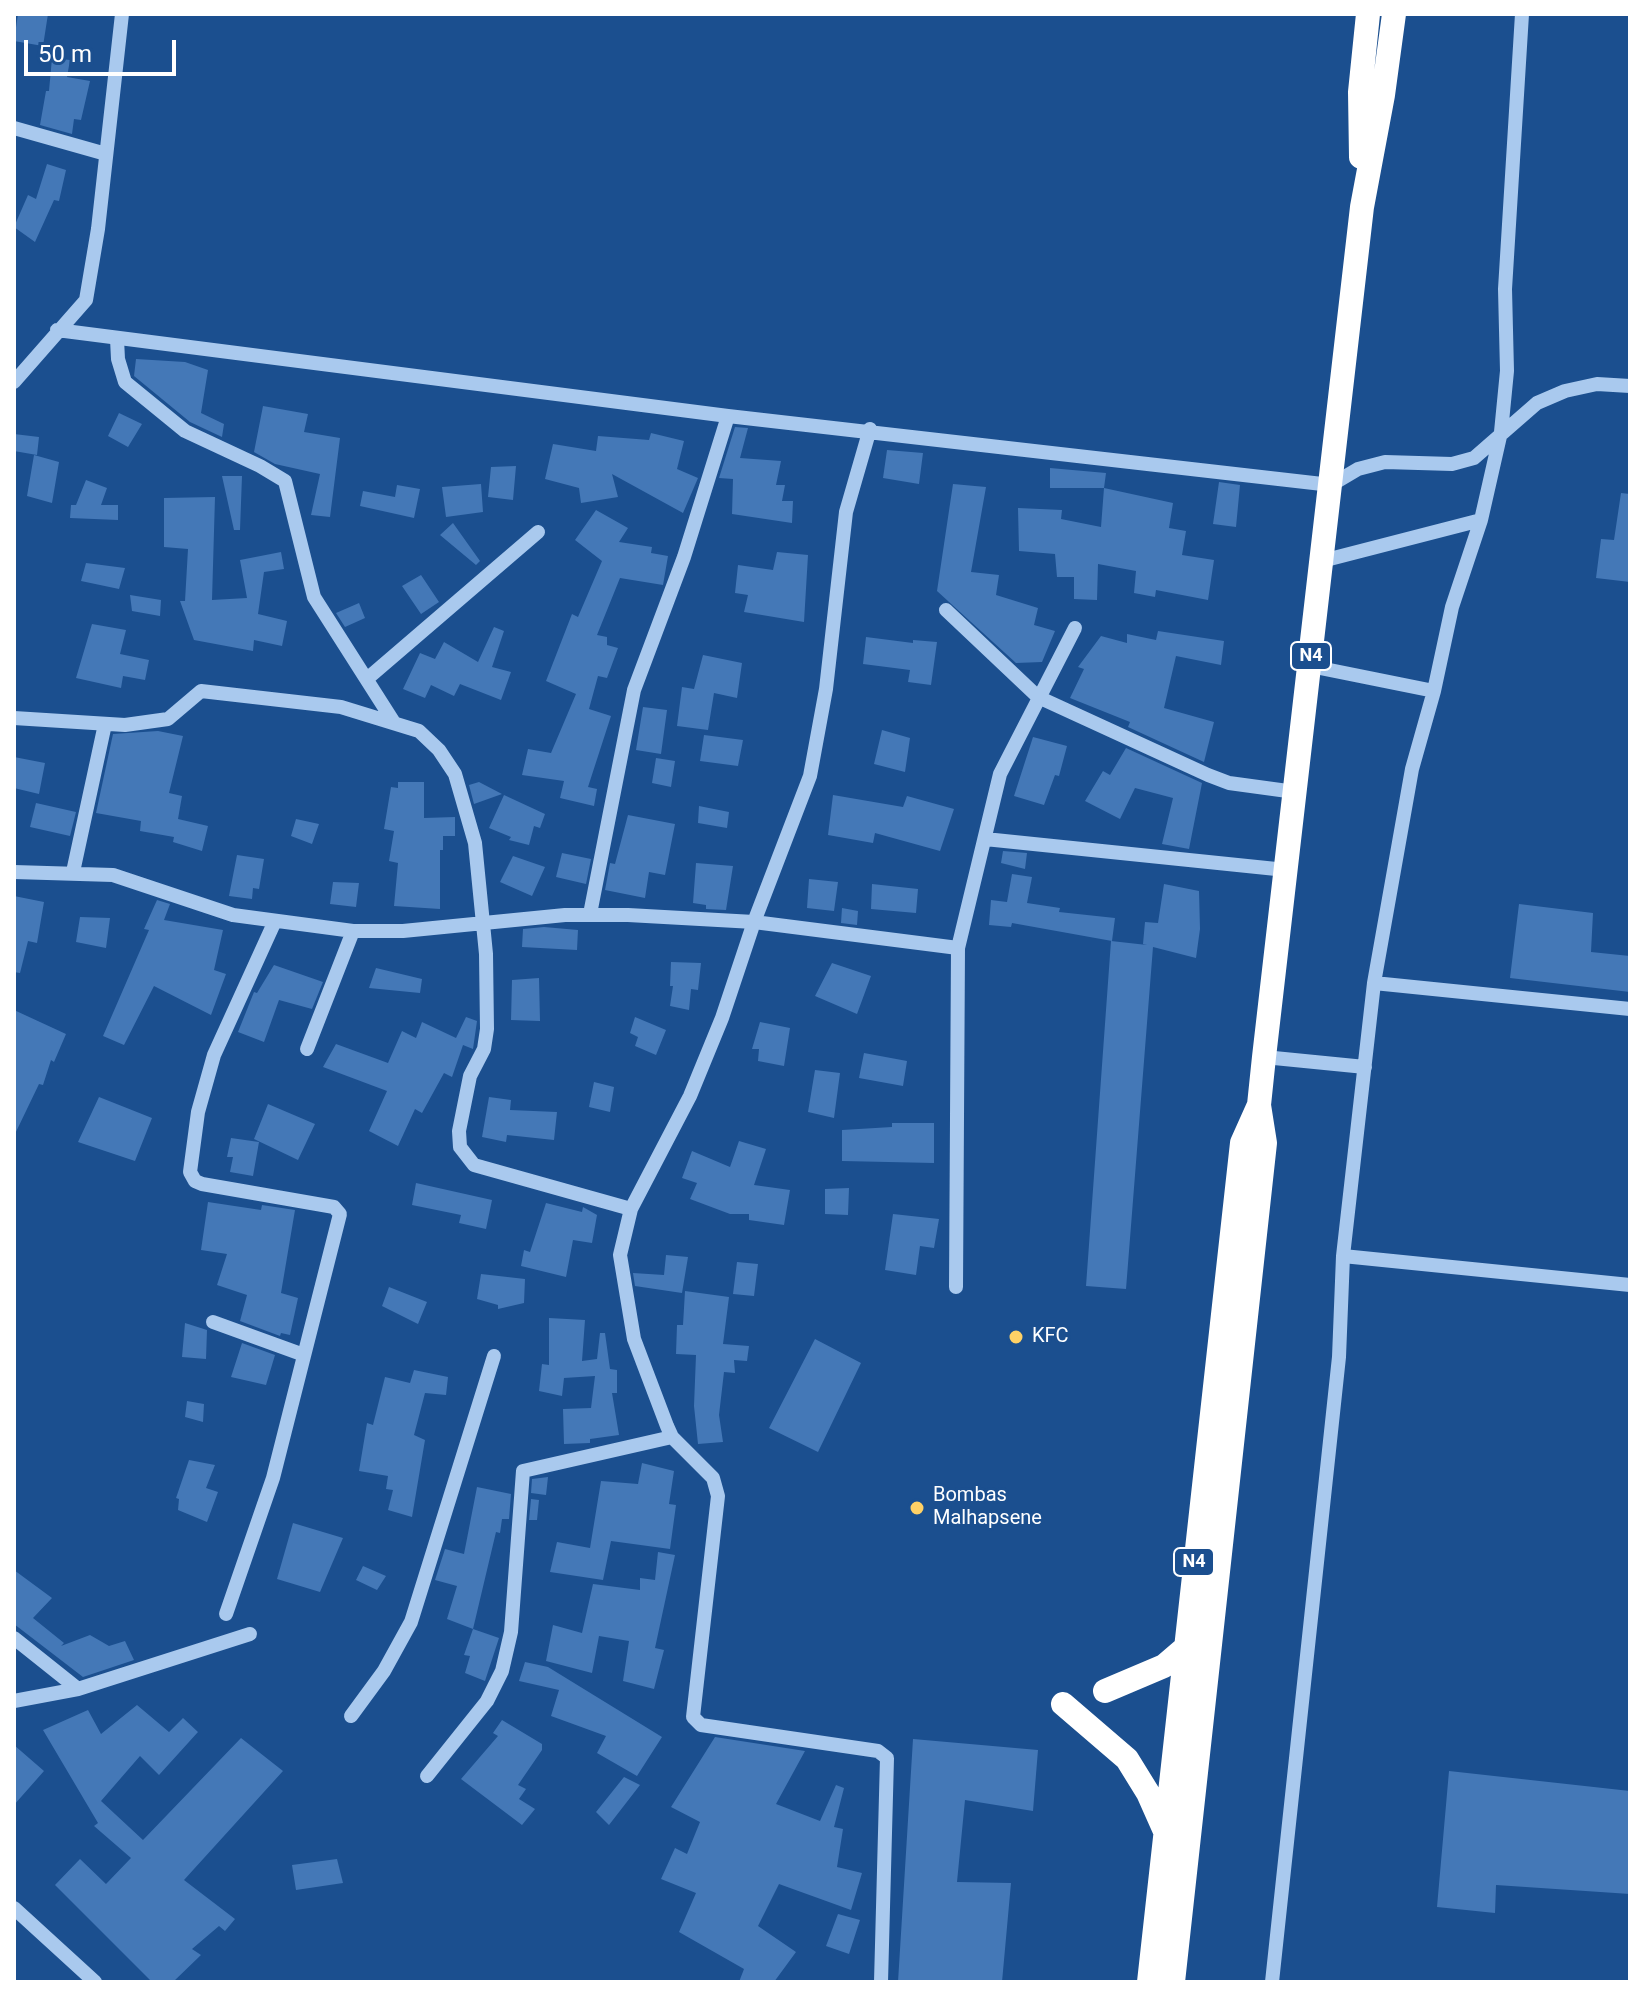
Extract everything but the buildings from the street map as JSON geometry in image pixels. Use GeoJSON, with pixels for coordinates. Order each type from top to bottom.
{"type":"FeatureCollection","features":[{"type":"Feature","properties":{"kind":"highway","name":"N4"},"geometry":{"type":"LineString","coordinates":[[1362,207],[1360,92],[1368,14]]}},
{"type":"Feature","properties":{"kind":"highway","name":"N4"},"geometry":{"type":"LineString","coordinates":[[1173,1982],[1265,1143],[1259,1105],[1264,1057],[1362,207],[1394,14]]}},
{"type":"Feature","properties":{"kind":"highway","name":"N4"},"geometry":{"type":"LineString","coordinates":[[1149,1982],[1242,1143],[1259,1105]]}},
{"type":"Feature","properties":{"kind":"highway"},"geometry":{"type":"LineString","coordinates":[[1105,1691],[1164,1666],[1185,1648]]}},
{"type":"Feature","properties":{"kind":"highway"},"geometry":{"type":"LineString","coordinates":[[1063,1704],[1127,1759],[1148,1793],[1165,1832]]}},
{"type":"Feature","properties":{"kind":"street"},"geometry":{"type":"LineString","coordinates":[[14,382],[86,300],[122,14]]}},
{"type":"Feature","properties":{"kind":"street"},"geometry":{"type":"LineString","coordinates":[[1272,1982],[1339,1357],[1343,1256],[1374,983],[1412,769],[1434,691],[1452,607],[1481,520],[1501,432],[1507,371],[1505,289],[1522,14]]}},
{"type":"Feature","properties":{"kind":"street"},"geometry":{"type":"LineString","coordinates":[[14,128],[106,154]]}},
{"type":"Feature","properties":{"kind":"street"},"geometry":{"type":"LineString","coordinates":[[57,330],[728,416],[870,429],[1331,485],[1358,469],[1385,462],[1452,464],[1474,458],[1537,403],[1565,391],[1597,384],[1630,386]]}},
{"type":"Feature","properties":{"kind":"street"},"geometry":{"type":"LineString","coordinates":[[117,339],[118,359],[125,382],[185,431],[285,481],[314,597],[393,721]]}},
{"type":"Feature","properties":{"kind":"street"},"geometry":{"type":"LineString","coordinates":[[590,914],[634,690],[684,557],[728,416]]}},
{"type":"Feature","properties":{"kind":"street"},"geometry":{"type":"LineString","coordinates":[[870,429],[846,512],[826,689],[810,776],[754,922],[722,1018],[690,1096],[631,1209],[620,1255],[634,1339],[672,1437],[713,1478],[718,1496],[693,1704],[696,1722],[878,1751],[887,1758],[881,1982]]}},
{"type":"Feature","properties":{"kind":"street"},"geometry":{"type":"LineString","coordinates":[[1322,561],[1481,520]]}},
{"type":"Feature","properties":{"kind":"street"},"geometry":{"type":"LineString","coordinates":[[368,678],[538,532]]}},
{"type":"Feature","properties":{"kind":"street"},"geometry":{"type":"LineString","coordinates":[[946,610],[1038,697],[1229,783],[1295,792]]}},
{"type":"Feature","properties":{"kind":"street"},"geometry":{"type":"LineString","coordinates":[[956,1287],[958,948],[1000,774],[1075,628]]}},
{"type":"Feature","properties":{"kind":"street"},"geometry":{"type":"LineString","coordinates":[[1310,666],[1434,691]]}},
{"type":"Feature","properties":{"kind":"street"},"geometry":{"type":"LineString","coordinates":[[14,718],[105,724],[168,719],[179,714],[201,691],[341,707],[419,731],[439,750],[455,774],[475,843],[483,923],[487,1029],[484,1049],[470,1076],[459,1131],[460,1147],[474,1165],[631,1209]]}},
{"type":"Feature","properties":{"kind":"street"},"geometry":{"type":"LineString","coordinates":[[73,872],[105,724]]}},
{"type":"Feature","properties":{"kind":"street"},"geometry":{"type":"LineString","coordinates":[[985,839],[1286,870]]}},
{"type":"Feature","properties":{"kind":"street"},"geometry":{"type":"LineString","coordinates":[[14,872],[113,875],[233,915],[353,931],[403,931],[590,914],[754,922],[958,948]]}},
{"type":"Feature","properties":{"kind":"street"},"geometry":{"type":"LineString","coordinates":[[226,1614],[273,1478],[340,1220],[338,1210],[259,1192],[202,1184],[195,1181],[190,1172],[198,1112],[214,1055],[275,921]]}},
{"type":"Feature","properties":{"kind":"street"},"geometry":{"type":"LineString","coordinates":[[307,1049],[353,931]]}},
{"type":"Feature","properties":{"kind":"street"},"geometry":{"type":"LineString","coordinates":[[1374,983],[1630,1009]]}},
{"type":"Feature","properties":{"kind":"street"},"geometry":{"type":"LineString","coordinates":[[1264,1057],[1365,1067]]}},
{"type":"Feature","properties":{"kind":"street"},"geometry":{"type":"LineString","coordinates":[[1343,1256],[1630,1285]]}},
{"type":"Feature","properties":{"kind":"street"},"geometry":{"type":"LineString","coordinates":[[213,1322],[304,1355]]}},
{"type":"Feature","properties":{"kind":"street"},"geometry":{"type":"LineString","coordinates":[[351,1716],[384,1671],[411,1622],[494,1356]]}},
{"type":"Feature","properties":{"kind":"street"},"geometry":{"type":"LineString","coordinates":[[427,1776],[487,1701],[502,1671],[511,1632],[523,1471],[672,1437]]}},
{"type":"Feature","properties":{"kind":"street"},"geometry":{"type":"LineString","coordinates":[[14,1701],[78,1689],[250,1634]]}},
{"type":"Feature","properties":{"kind":"street"},"geometry":{"type":"LineString","coordinates":[[14,1638],[78,1689]]}},
{"type":"Feature","properties":{"kind":"street"},"geometry":{"type":"LineString","coordinates":[[14,1908],[95,1982]]}},
{"type":"Feature","properties":{"kind":"place","name":"KFC"},"geometry":{"type":"Point","coordinates":[1016,1337]}},
{"type":"Feature","properties":{"kind":"place","name":"Bombas Malhapsene"},"geometry":{"type":"Point","coordinates":[917,1508]}}]}
